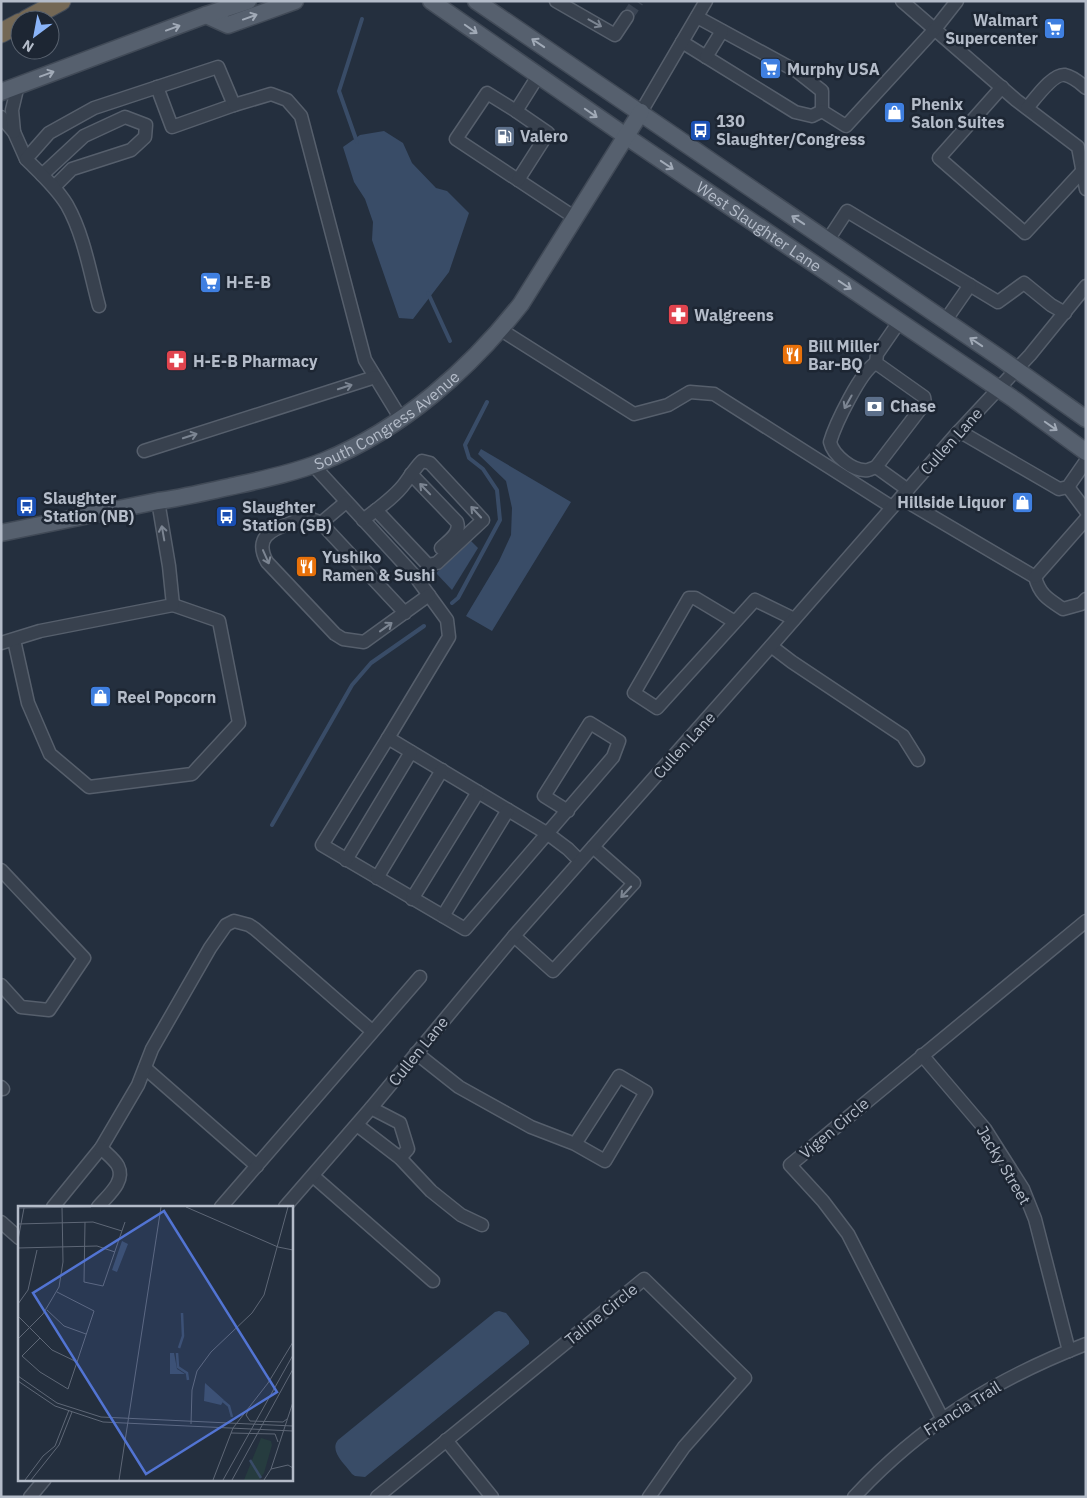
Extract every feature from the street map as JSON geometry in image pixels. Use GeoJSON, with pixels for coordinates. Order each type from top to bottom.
{"type":"FeatureCollection","features":[{"type":"Feature","properties":{"kind":"highway"},"geometry":{"type":"LineString","coordinates":[[44,10],[61,1]]}},
{"type":"Feature","properties":{"kind":"main road"},"geometry":{"type":"LineString","coordinates":[[1,92],[208,8],[248,1]]}},
{"type":"Feature","properties":{"kind":"main road"},"geometry":{"type":"LineString","coordinates":[[208,8],[228,25],[295,1]]}},
{"type":"Feature","properties":{"kind":"main road","name":"West Slaughter Lane"},"geometry":{"type":"LineString","coordinates":[[431,1],[626,137],[998,389],[1086,452]]}},
{"type":"Feature","properties":{"kind":"main road","name":"West Slaughter Lane"},"geometry":{"type":"LineString","coordinates":[[479,3],[1086,418]]}},
{"type":"Feature","properties":{"kind":"main road","name":"South Congress Avenue"},"geometry":{"type":"LineString","coordinates":[[1,533],[158,500],[180,498],[313,465],[348,450],[401,419],[435,394],[501,330],[540,275],[574,217],[641,112]]}},
{"type":"Feature","properties":{"kind":"street"},"geometry":{"type":"LineString","coordinates":[[556,1],[615,35],[627,17]]}},
{"type":"Feature","properties":{"kind":"street"},"geometry":{"type":"LineString","coordinates":[[641,112],[706,1]]}},
{"type":"Feature","properties":{"kind":"street"},"geometry":{"type":"LineString","coordinates":[[902,1],[1027,108],[1078,147],[1084,169],[1086,189]]}},
{"type":"Feature","properties":{"kind":"street"},"geometry":{"type":"LineString","coordinates":[[822,111],[846,126],[935,29],[956,1]]}},
{"type":"Feature","properties":{"kind":"street"},"geometry":{"type":"LineString","coordinates":[[697,17],[798,72],[822,91],[822,111]]}},
{"type":"Feature","properties":{"kind":"street"},"geometry":{"type":"LineString","coordinates":[[706,57],[722,31]]}},
{"type":"Feature","properties":{"kind":"street"},"geometry":{"type":"LineString","coordinates":[[682,42],[795,112],[812,116],[822,111]]}},
{"type":"Feature","properties":{"kind":"street"},"geometry":{"type":"LineString","coordinates":[[26,159],[49,133],[94,108],[218,67],[234,105]]}},
{"type":"Feature","properties":{"kind":"street"},"geometry":{"type":"LineString","coordinates":[[1027,108],[1054,77],[1064,75],[1073,78],[1086,88]]}},
{"type":"Feature","properties":{"kind":"street"},"geometry":{"type":"LineString","coordinates":[[516,111],[538,76]]}},
{"type":"Feature","properties":{"kind":"street"},"geometry":{"type":"LineString","coordinates":[[14,132],[12,110],[18,85]]}},
{"type":"Feature","properties":{"kind":"street"},"geometry":{"type":"LineString","coordinates":[[157,87],[172,128],[234,105],[271,94],[287,100],[301,116],[365,360],[401,419]]}},
{"type":"Feature","properties":{"kind":"street"},"geometry":{"type":"LineString","coordinates":[[1002,87],[938,158],[1025,233],[1084,169]]}},
{"type":"Feature","properties":{"kind":"street"},"geometry":{"type":"LineString","coordinates":[[518,180],[548,133],[487,93],[456,139],[518,180],[574,217]]}},
{"type":"Feature","properties":{"kind":"street"},"geometry":{"type":"LineString","coordinates":[[1,116],[14,132],[26,159],[54,187],[67,206],[80,235],[99,306]]}},
{"type":"Feature","properties":{"kind":"street"},"geometry":{"type":"LineString","coordinates":[[42,175],[84,136],[125,117],[146,125],[145,137],[131,150],[72,169],[54,187]]}},
{"type":"Feature","properties":{"kind":"street"},"geometry":{"type":"LineString","coordinates":[[828,240],[847,211],[998,302],[1024,283],[1064,313]]}},
{"type":"Feature","properties":{"kind":"street"},"geometry":{"type":"LineString","coordinates":[[945,321],[970,285]]}},
{"type":"Feature","properties":{"kind":"street","name":"Cullen Lane"},"geometry":{"type":"LineString","coordinates":[[286,1206],[357,1125],[514,936],[959,431],[1016,369],[1086,286]]}},
{"type":"Feature","properties":{"kind":"street"},"geometry":{"type":"LineString","coordinates":[[876,363],[876,354],[900,322]]}},
{"type":"Feature","properties":{"kind":"street"},"geometry":{"type":"LineString","coordinates":[[501,330],[634,414],[668,405],[690,392],[714,394],[900,498],[1035,577],[1038,589],[1050,601],[1063,609],[1081,604],[1086,599]]}},
{"type":"Feature","properties":{"kind":"street"},"geometry":{"type":"LineString","coordinates":[[876,363],[924,398],[925,403],[876,467],[867,470],[847,463],[834,452],[830,442],[850,398],[870,366],[876,363]]}},
{"type":"Feature","properties":{"kind":"street"},"geometry":{"type":"LineString","coordinates":[[144,451],[375,378]]}},
{"type":"Feature","properties":{"kind":"street"},"geometry":{"type":"LineString","coordinates":[[959,431],[1059,489],[1068,487],[1086,461]]}},
{"type":"Feature","properties":{"kind":"street"},"geometry":{"type":"LineString","coordinates":[[363,520],[405,484],[410,474],[422,461],[430,463],[483,520],[437,563],[428,565],[414,576]]}},
{"type":"Feature","properties":{"kind":"street"},"geometry":{"type":"LineString","coordinates":[[313,465],[414,576],[447,620],[449,637],[322,845],[465,930],[568,811],[614,757],[619,741],[590,723],[544,796],[568,811]]}},
{"type":"Feature","properties":{"kind":"street"},"geometry":{"type":"LineString","coordinates":[[876,467],[900,498]]}},
{"type":"Feature","properties":{"kind":"street"},"geometry":{"type":"LineString","coordinates":[[410,474],[459,526],[458,532],[431,558],[428,565]]}},
{"type":"Feature","properties":{"kind":"street"},"geometry":{"type":"LineString","coordinates":[[1068,487],[1086,511]]}},
{"type":"Feature","properties":{"kind":"street"},"geometry":{"type":"LineString","coordinates":[[158,500],[169,566],[173,605]]}},
{"type":"Feature","properties":{"kind":"street"},"geometry":{"type":"LineString","coordinates":[[322,522],[346,502]]}},
{"type":"Feature","properties":{"kind":"street"},"geometry":{"type":"LineString","coordinates":[[376,510],[428,565]]}},
{"type":"Feature","properties":{"kind":"street"},"geometry":{"type":"LineString","coordinates":[[405,612],[322,522],[306,518],[274,528],[262,543],[262,554],[267,562],[335,634],[342,638],[364,642],[429,595]]}},
{"type":"Feature","properties":{"kind":"street"},"geometry":{"type":"LineString","coordinates":[[1035,577],[1086,519]]}},
{"type":"Feature","properties":{"kind":"street"},"geometry":{"type":"LineString","coordinates":[[387,545],[391,526]]}},
{"type":"Feature","properties":{"kind":"street"},"geometry":{"type":"LineString","coordinates":[[735,622],[695,598],[689,598],[634,693],[657,708],[755,600],[794,618]]}},
{"type":"Feature","properties":{"kind":"street"},"geometry":{"type":"LineString","coordinates":[[1,643],[40,631],[173,605],[219,621],[239,723],[192,774],[89,787],[50,754],[28,703],[14,640]]}},
{"type":"Feature","properties":{"kind":"street"},"geometry":{"type":"LineString","coordinates":[[771,646],[902,736],[918,760]]}},
{"type":"Feature","properties":{"kind":"street"},"geometry":{"type":"LineString","coordinates":[[388,738],[548,834],[580,861]]}},
{"type":"Feature","properties":{"kind":"street"},"geometry":{"type":"LineString","coordinates":[[346,860],[411,752]]}},
{"type":"Feature","properties":{"kind":"street"},"geometry":{"type":"LineString","coordinates":[[377,878],[442,770]]}},
{"type":"Feature","properties":{"kind":"street"},"geometry":{"type":"LineString","coordinates":[[412,899],[478,792]]}},
{"type":"Feature","properties":{"kind":"street"},"geometry":{"type":"LineString","coordinates":[[443,916],[508,810]]}},
{"type":"Feature","properties":{"kind":"street"},"geometry":{"type":"LineString","coordinates":[[514,936],[553,971],[634,883],[593,847]]}},
{"type":"Feature","properties":{"kind":"street"},"geometry":{"type":"LineString","coordinates":[[1,870],[84,958],[49,1010],[21,1007],[1,985]]}},
{"type":"Feature","properties":{"kind":"street"},"geometry":{"type":"LineString","coordinates":[[54,1206],[101,1148],[126,1106],[145,1068],[152,1049],[210,948],[226,925],[234,921],[249,925],[372,1032]]}},
{"type":"Feature","properties":{"kind":"street","name":"Vigen Circle"},"geometry":{"type":"LineString","coordinates":[[942,1418],[848,1234],[823,1201],[790,1164],[922,1055],[1084,926]]}},
{"type":"Feature","properties":{"kind":"street"},"geometry":{"type":"LineString","coordinates":[[222,1206],[420,977]]}},
{"type":"Feature","properties":{"kind":"street"},"geometry":{"type":"LineString","coordinates":[[416,1053],[467,1092],[531,1128],[575,1144],[605,1161],[646,1092],[619,1076],[575,1144]]}},
{"type":"Feature","properties":{"kind":"street","name":"Jacky Street"},"geometry":{"type":"LineString","coordinates":[[922,1055],[984,1129],[1022,1188],[1035,1219],[1069,1351]]}},
{"type":"Feature","properties":{"kind":"street"},"geometry":{"type":"LineString","coordinates":[[145,1068],[256,1166]]}},
{"type":"Feature","properties":{"kind":"street"},"geometry":{"type":"LineString","coordinates":[[371,1108],[400,1123],[408,1149],[400,1158]]}},
{"type":"Feature","properties":{"kind":"street"},"geometry":{"type":"LineString","coordinates":[[357,1125],[400,1158],[438,1197],[461,1215],[482,1225]]}},
{"type":"Feature","properties":{"kind":"street"},"geometry":{"type":"LineString","coordinates":[[99,1206],[117,1186],[120,1177],[118,1166],[101,1148]]}},
{"type":"Feature","properties":{"kind":"street"},"geometry":{"type":"LineString","coordinates":[[313,1176],[433,1281]]}},
{"type":"Feature","properties":{"kind":"street"},"geometry":{"type":"LineString","coordinates":[[1,1222],[18,1237]]}},
{"type":"Feature","properties":{"kind":"street","name":"Taline Circle"},"geometry":{"type":"LineString","coordinates":[[377,1497],[644,1279],[744,1378],[684,1448],[649,1497]]}},
{"type":"Feature","properties":{"kind":"street","name":"Francia Trail"},"geometry":{"type":"LineString","coordinates":[[854,1497],[911,1442],[942,1418],[1000,1383],[1086,1344]]}},
{"type":"Feature","properties":{"kind":"street"},"geometry":{"type":"LineString","coordinates":[[446,1440],[492,1497]]}},
{"type":"Feature","properties":{"kind":"street"},"geometry":{"type":"LineString","coordinates":[[30,1497],[45,1480]]}},
{"type":"Feature","properties":{"kind":"water"},"geometry":{"type":"Polygon","coordinates":[[[384,131],[403,143],[412,163],[436,188],[447,191],[469,213],[449,272],[413,319],[399,318],[372,240],[373,222],[365,199],[354,182],[343,147],[360,135],[384,131]]]}},
{"type":"Feature","properties":{"kind":"water"},"geometry":{"type":"Polygon","coordinates":[[[481,449],[571,502],[492,631],[466,616],[499,561],[511,535],[512,508],[506,481],[478,454],[481,449]]]}},
{"type":"Feature","properties":{"kind":"water"},"geometry":{"type":"Polygon","coordinates":[[[471,541],[478,548],[452,590],[436,573],[471,541]]]}},
{"type":"Feature","properties":{"kind":"water"},"geometry":{"type":"Polygon","coordinates":[[[495,1312],[506,1313],[529,1341],[529,1344],[365,1477],[352,1474],[342,1462],[335,1449],[338,1440],[495,1312]]]}},
{"type":"Feature","properties":{"kind":"waterway"},"geometry":{"type":"LineString","coordinates":[[357,142],[339,91],[362,19]]}},
{"type":"Feature","properties":{"kind":"waterway"},"geometry":{"type":"LineString","coordinates":[[428,293],[450,341]]}},
{"type":"Feature","properties":{"kind":"waterway"},"geometry":{"type":"LineString","coordinates":[[452,603],[458,598],[500,520],[497,490],[483,469],[469,458],[465,445],[487,402]]}},
{"type":"Feature","properties":{"kind":"waterway"},"geometry":{"type":"LineString","coordinates":[[272,825],[352,685],[371,663],[424,626]]}},
{"type":"Feature","properties":{"kind":"tunnel"},"geometry":{"type":"LineString","coordinates":[[627,17],[638,1]]}},
{"type":"Feature","properties":{"kind":"place","name":"Walmart Supercenter"},"geometry":{"type":"Point","coordinates":[1054,29]}},
{"type":"Feature","properties":{"kind":"place","name":"Murphy USA"},"geometry":{"type":"Point","coordinates":[771,69]}},
{"type":"Feature","properties":{"kind":"place","name":"Phenix Salon Suites"},"geometry":{"type":"Point","coordinates":[895,113]}},
{"type":"Feature","properties":{"kind":"place","name":"130 Slaughter/Congress"},"geometry":{"type":"Point","coordinates":[700,130]}},
{"type":"Feature","properties":{"kind":"place","name":"Valero"},"geometry":{"type":"Point","coordinates":[504,136]}},
{"type":"Feature","properties":{"kind":"place","name":"H-E-B"},"geometry":{"type":"Point","coordinates":[210,282]}},
{"type":"Feature","properties":{"kind":"place","name":"Walgreens"},"geometry":{"type":"Point","coordinates":[678,315]}},
{"type":"Feature","properties":{"kind":"place","name":"Bill Miller Bar-BQ"},"geometry":{"type":"Point","coordinates":[792,355]}},
{"type":"Feature","properties":{"kind":"place","name":"H-E-B Pharmacy"},"geometry":{"type":"Point","coordinates":[177,361]}},
{"type":"Feature","properties":{"kind":"place","name":"Chase"},"geometry":{"type":"Point","coordinates":[874,406]}},
{"type":"Feature","properties":{"kind":"place","name":"Hillside Liquor"},"geometry":{"type":"Point","coordinates":[1022,502]}},
{"type":"Feature","properties":{"kind":"place","name":"Slaughter Station (NB)"},"geometry":{"type":"Point","coordinates":[27,507]}},
{"type":"Feature","properties":{"kind":"place","name":"Slaughter Station (SB)"},"geometry":{"type":"Point","coordinates":[226,516]}},
{"type":"Feature","properties":{"kind":"place","name":"Yushiko Ramen & Sushi"},"geometry":{"type":"Point","coordinates":[306,566]}},
{"type":"Feature","properties":{"kind":"place","name":"Reel Popcorn"},"geometry":{"type":"Point","coordinates":[101,697]}}]}
